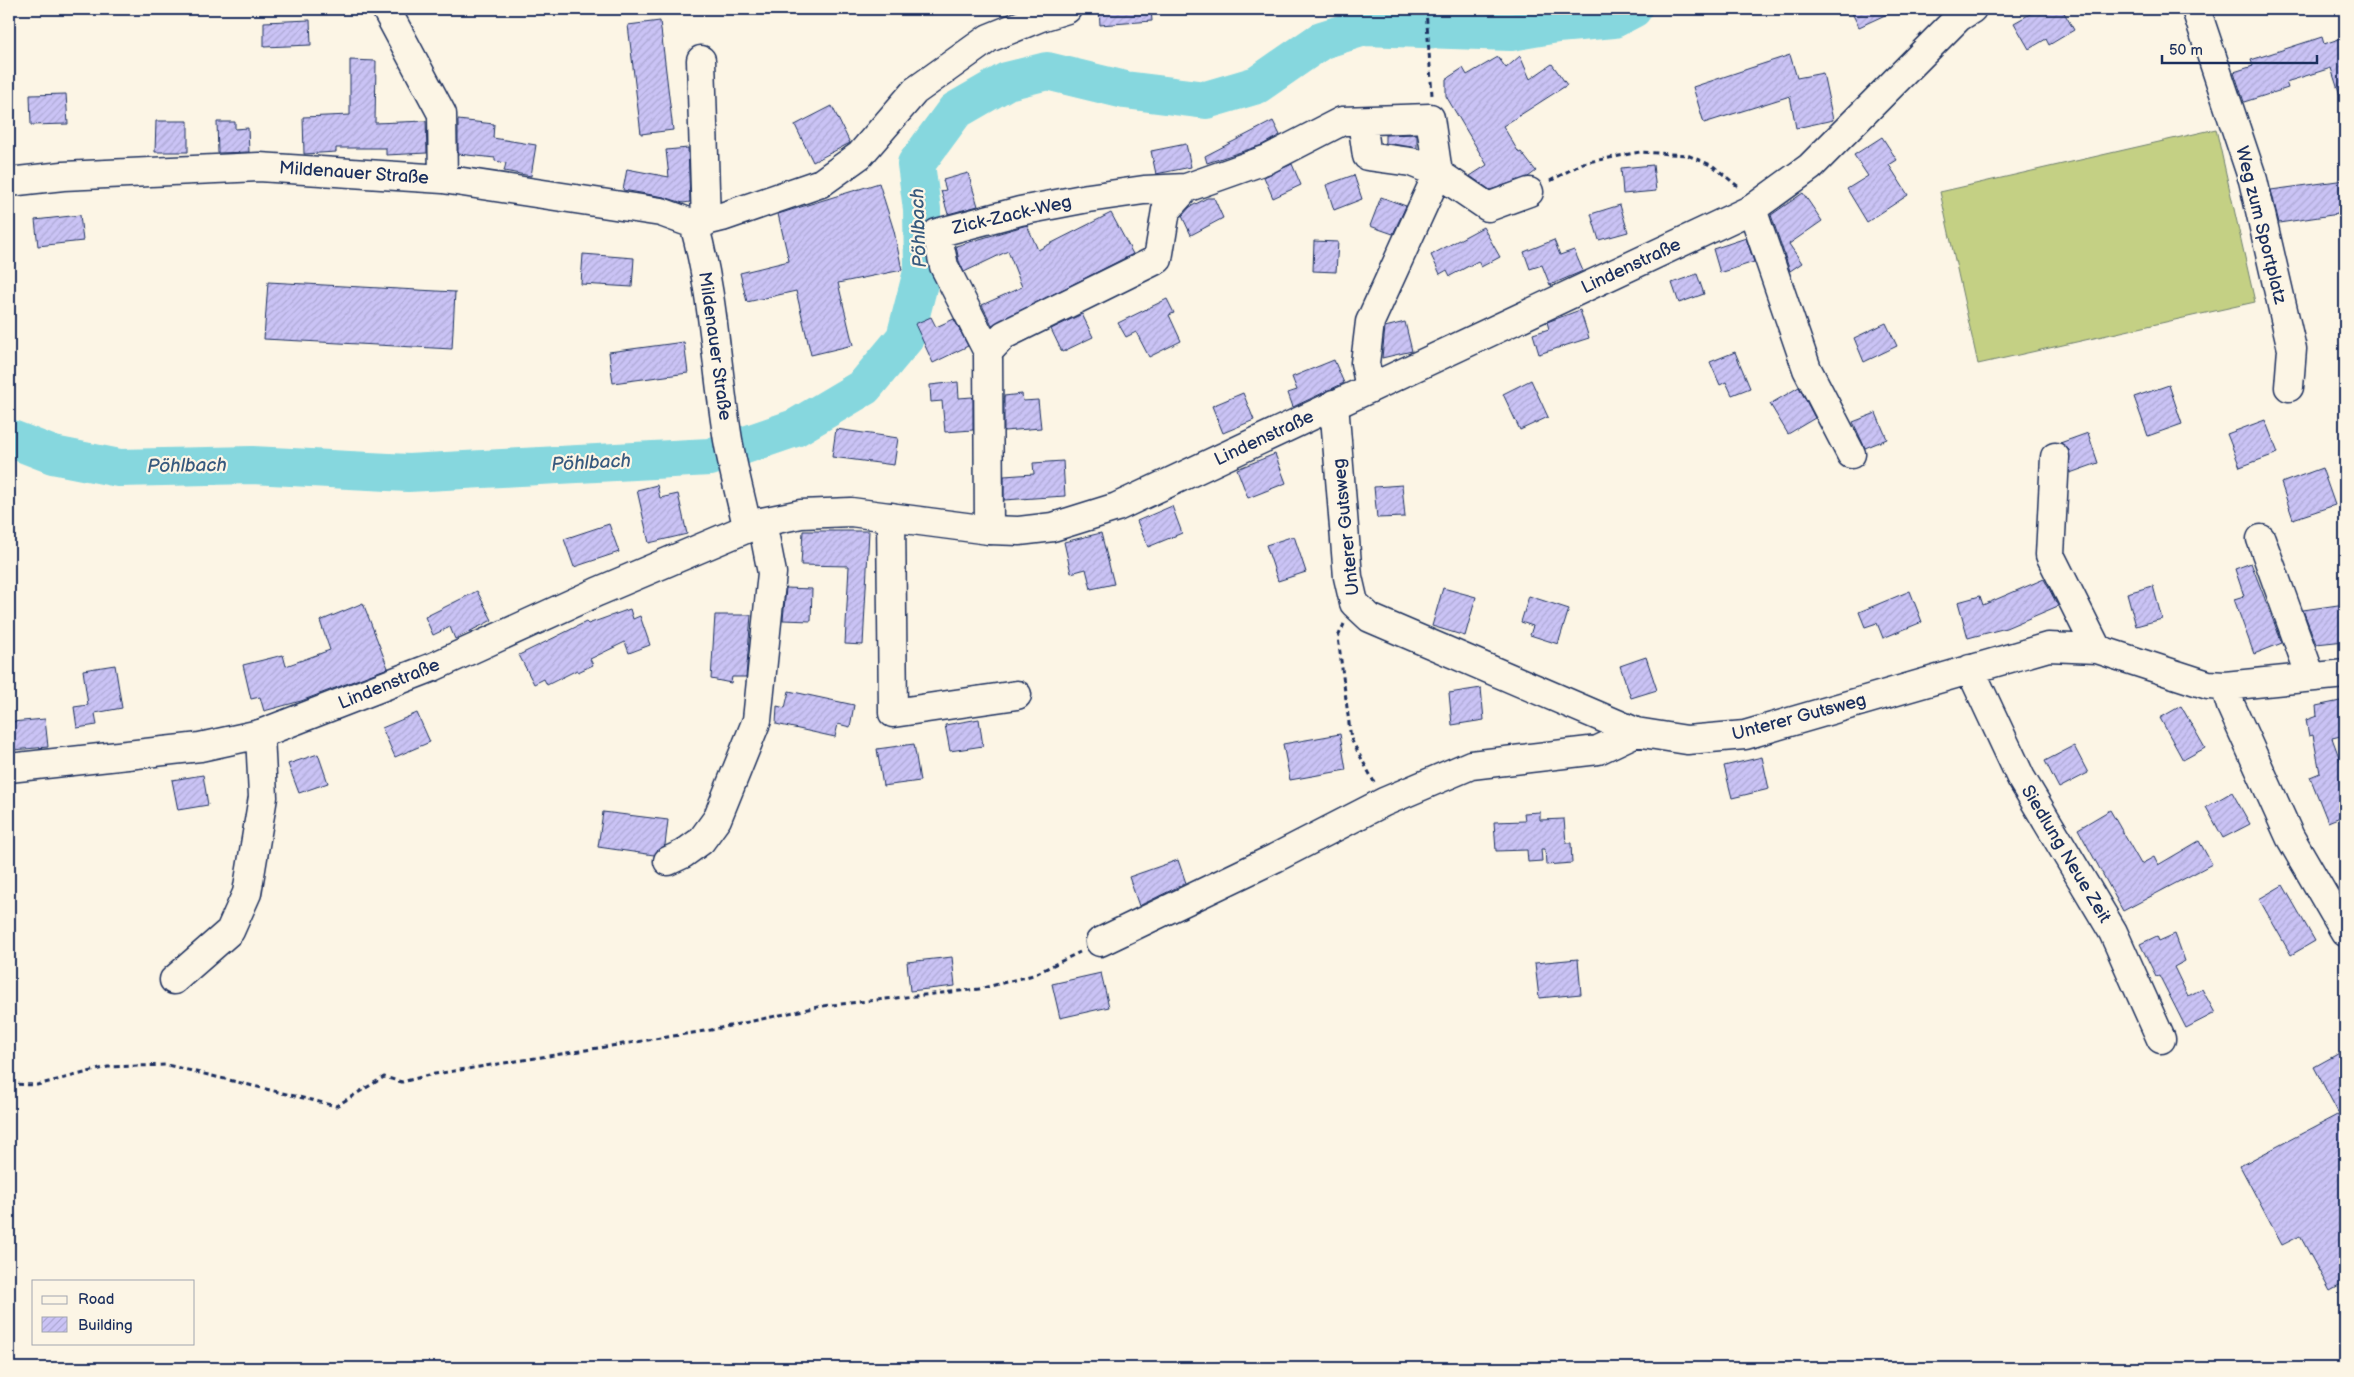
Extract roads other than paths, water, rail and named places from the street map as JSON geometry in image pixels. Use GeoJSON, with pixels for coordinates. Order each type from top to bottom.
{"type":"FeatureCollection","features":[{"type":"Feature","properties":{"kind":"street"},"geometry":{"type":"LineString","coordinates":[[386,9],[442,114],[443,179]]}},
{"type":"Feature","properties":{"kind":"street"},"geometry":{"type":"LineString","coordinates":[[701,60],[700,223],[821,182],[860,154],[915,92],[989,38],[1040,17],[1067,9]]}},
{"type":"Feature","properties":{"kind":"street","name":"Lindenstraße"},"geometry":{"type":"LineString","coordinates":[[9,768],[200,747],[260,734],[434,667],[755,524],[801,514],[851,512],[1018,532],[1053,527],[1118,507],[1757,206],[1810,167],[1959,17],[1972,9]]}},
{"type":"Feature","properties":{"kind":"street","name":"Weg zum Sportplatz"},"geometry":{"type":"LineString","coordinates":[[2196,9],[2253,180],[2292,349],[2289,388]]}},
{"type":"Feature","properties":{"kind":"street","name":"Zick-Zack-Weg"},"geometry":{"type":"LineString","coordinates":[[989,530],[988,352],[944,266],[937,233],[1020,211],[1088,198],[1144,190],[1186,188],[1268,159],[1342,121],[1430,118],[1438,173]]}},
{"type":"Feature","properties":{"kind":"street"},"geometry":{"type":"LineString","coordinates":[[1362,121],[1367,156],[1411,162],[1438,173],[1488,207],[1529,192]]}},
{"type":"Feature","properties":{"kind":"street","name":"Mildenauer Straße"},"geometry":{"type":"LineString","coordinates":[[9,182],[63,176],[259,167],[443,179],[661,212],[700,223],[703,254],[714,316],[728,441],[735,468],[755,524]]}},
{"type":"Feature","properties":{"kind":"street"},"geometry":{"type":"LineString","coordinates":[[1370,388],[1364,363],[1370,322],[1438,173]]}},
{"type":"Feature","properties":{"kind":"street","name":"Zick-Zack-Weg"},"geometry":{"type":"LineString","coordinates":[[988,352],[1004,336],[1158,259],[1166,210],[1186,188]]}},
{"type":"Feature","properties":{"kind":"street"},"geometry":{"type":"LineString","coordinates":[[1757,206],[1807,369],[1851,454]]}},
{"type":"Feature","properties":{"kind":"street","name":"Unterer Gutsweg"},"geometry":{"type":"LineString","coordinates":[[1334,404],[1348,577],[1354,603],[1370,618],[1636,732],[1687,740],[1745,734],[2048,647],[2097,649],[2208,685],[2225,686],[2345,674]]}},
{"type":"Feature","properties":{"kind":"street"},"geometry":{"type":"LineString","coordinates":[[2055,457],[2050,555],[2097,649]]}},
{"type":"Feature","properties":{"kind":"street"},"geometry":{"type":"LineString","coordinates":[[891,517],[893,713],[1017,694]]}},
{"type":"Feature","properties":{"kind":"street"},"geometry":{"type":"LineString","coordinates":[[668,861],[683,854],[701,841],[717,819],[757,720],[772,573],[755,524]]}},
{"type":"Feature","properties":{"kind":"street"},"geometry":{"type":"LineString","coordinates":[[2261,539],[2311,678]]}},
{"type":"Feature","properties":{"kind":"street","name":"Siedlung Neue Zeit"},"geometry":{"type":"LineString","coordinates":[[1970,669],[2021,778],[2113,932],[2161,1039]]}},
{"type":"Feature","properties":{"kind":"street"},"geometry":{"type":"LineString","coordinates":[[2225,686],[2231,706],[2290,837],[2345,932]]}},
{"type":"Feature","properties":{"kind":"street"},"geometry":{"type":"LineString","coordinates":[[1100,942],[1266,863],[1384,802],[1471,765],[1598,750],[1636,732]]}},
{"type":"Feature","properties":{"kind":"street"},"geometry":{"type":"LineString","coordinates":[[174,980],[230,931],[247,893],[263,797],[260,734]]}},
{"type":"Feature","properties":{"kind":"waterway","name":"Pöhlbach"},"geometry":{"type":"LineString","coordinates":[[9,438],[53,455],[119,468],[252,465],[408,473],[710,457],[795,428],[864,387],[905,338],[923,268],[922,209],[916,164],[955,111],[1007,81],[1047,71],[1125,90],[1206,100],[1257,85],[1322,40],[1364,27],[1511,32],[1557,24],[1614,19],[1633,9]]}}]}
